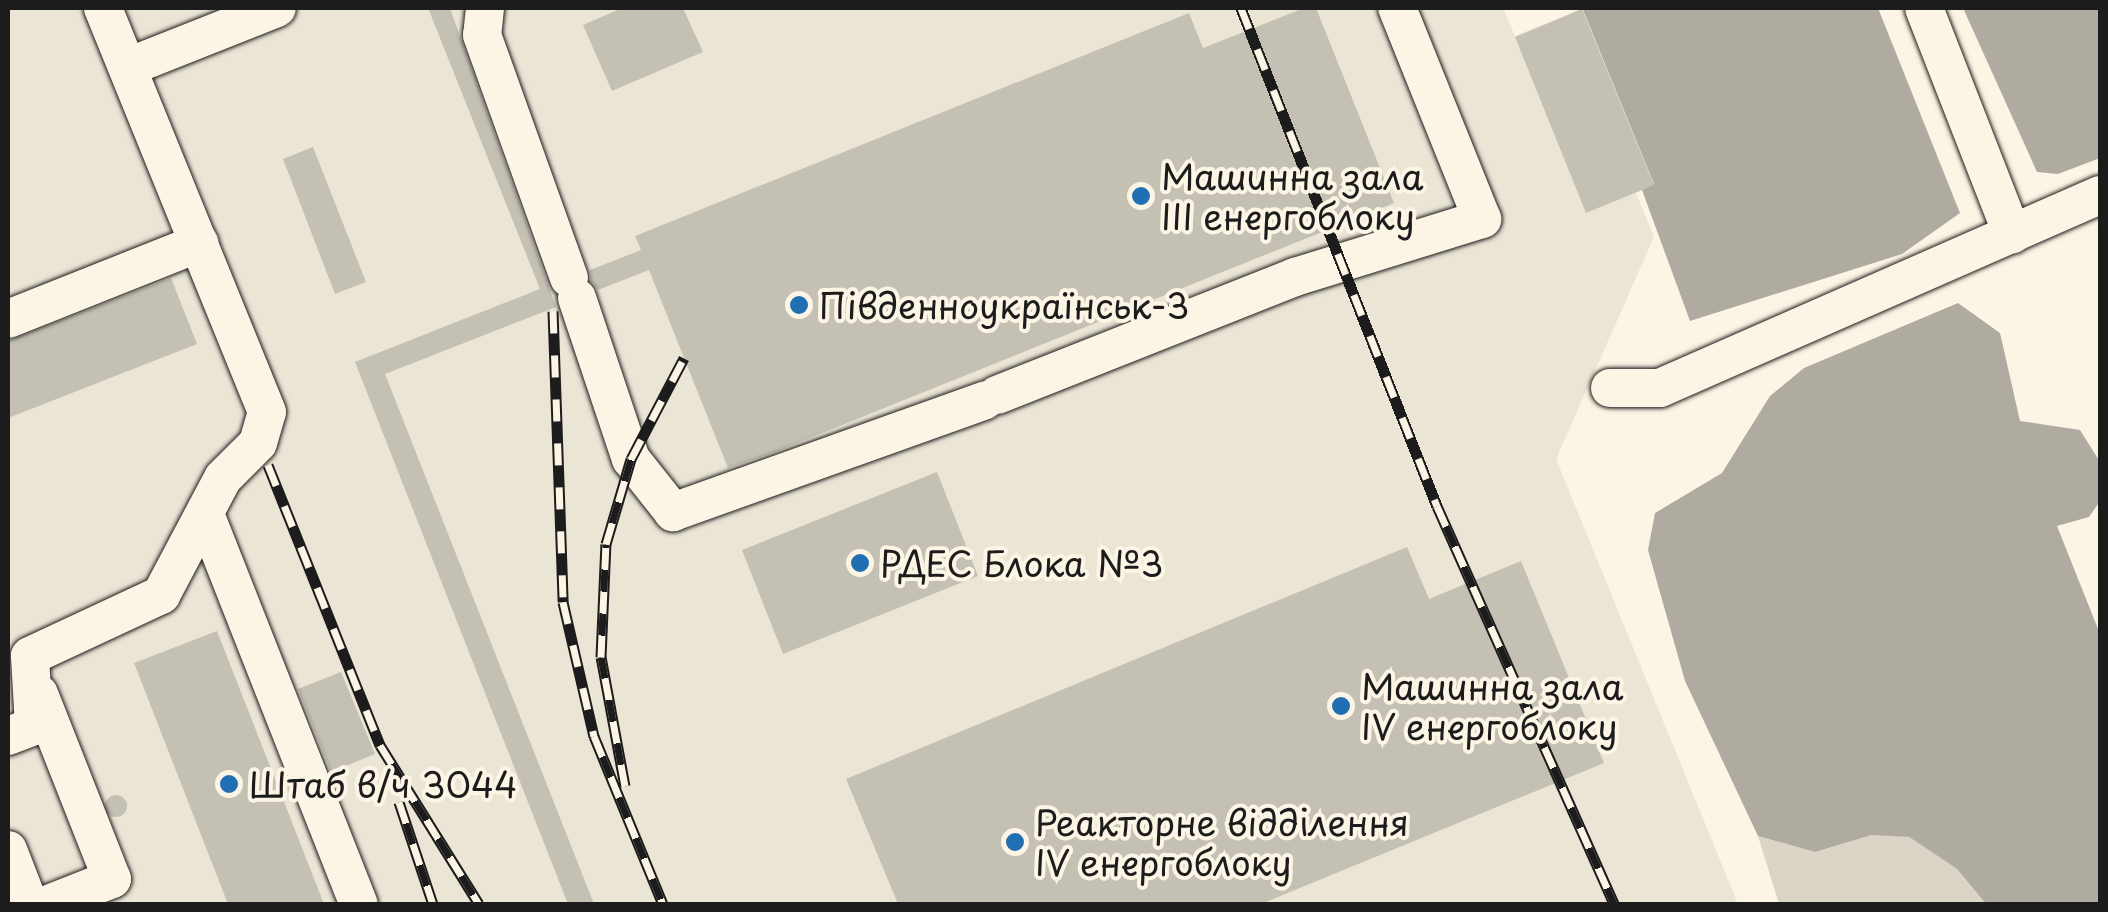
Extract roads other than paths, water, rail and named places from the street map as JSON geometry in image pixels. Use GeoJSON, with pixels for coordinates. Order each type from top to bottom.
{"type":"FeatureCollection","features":[{"type":"Feature","properties":{"kind":"lane"},"geometry":{"type":"LineString","coordinates":[[49,904],[112,879],[36,686],[30,656],[162,595],[223,478],[258,443],[267,412],[103,8]]}},
{"type":"Feature","properties":{"kind":"lane"},"geometry":{"type":"LineString","coordinates":[[128,67],[278,8]]}},
{"type":"Feature","properties":{"kind":"lane"},"geometry":{"type":"LineString","coordinates":[[485,8],[482,36],[631,460],[673,512],[991,398],[1295,277],[1482,219],[1397,8]]}},
{"type":"Feature","properties":{"kind":"lane"},"geometry":{"type":"LineString","coordinates":[[1924,8],[2012,234]]}},
{"type":"Feature","properties":{"kind":"lane"},"geometry":{"type":"LineString","coordinates":[[1610,388],[1660,388],[2100,194]]}},
{"type":"Feature","properties":{"kind":"lane"},"geometry":{"type":"LineString","coordinates":[[8,319],[199,243]]}},
{"type":"Feature","properties":{"kind":"lane"},"geometry":{"type":"LineString","coordinates":[[205,514],[360,904]]}},
{"type":"Feature","properties":{"kind":"lane"},"geometry":{"type":"LineString","coordinates":[[8,736],[34,726],[36,686]]}},
{"type":"Feature","properties":{"kind":"lane"},"geometry":{"type":"LineString","coordinates":[[8,850],[29,904]]}},
{"type":"Feature","properties":{"kind":"railway"},"geometry":{"type":"LineString","coordinates":[[1241,8],[1437,506],[1614,904]]}},
{"type":"Feature","properties":{"kind":"railway"},"geometry":{"type":"LineString","coordinates":[[553,311],[563,602],[594,736],[663,904]]}},
{"type":"Feature","properties":{"kind":"railway"},"geometry":{"type":"LineString","coordinates":[[625,786],[601,657],[606,544],[631,459],[684,358]]}},
{"type":"Feature","properties":{"kind":"railway"},"geometry":{"type":"LineString","coordinates":[[268,465],[380,745],[479,904]]}},
{"type":"Feature","properties":{"kind":"railway"},"geometry":{"type":"LineString","coordinates":[[399,802],[433,904]]}},
{"type":"Feature","properties":{"kind":"place","name":"Машинна зала III енергоблоку"},"geometry":{"type":"Point","coordinates":[1141,196]}},
{"type":"Feature","properties":{"kind":"place","name":"Південноукраїнськ-3"},"geometry":{"type":"Point","coordinates":[799,305]}},
{"type":"Feature","properties":{"kind":"place","name":"РДЕС Блока №3"},"geometry":{"type":"Point","coordinates":[860,563]}},
{"type":"Feature","properties":{"kind":"place","name":"Машинна зала IV енергоблоку"},"geometry":{"type":"Point","coordinates":[1341,706]}},
{"type":"Feature","properties":{"kind":"place","name":"Штаб в/ч 3044"},"geometry":{"type":"Point","coordinates":[229,784]}},
{"type":"Feature","properties":{"kind":"place","name":"Реакторне відділення IV енергоблоку"},"geometry":{"type":"Point","coordinates":[1015,842]}}]}
